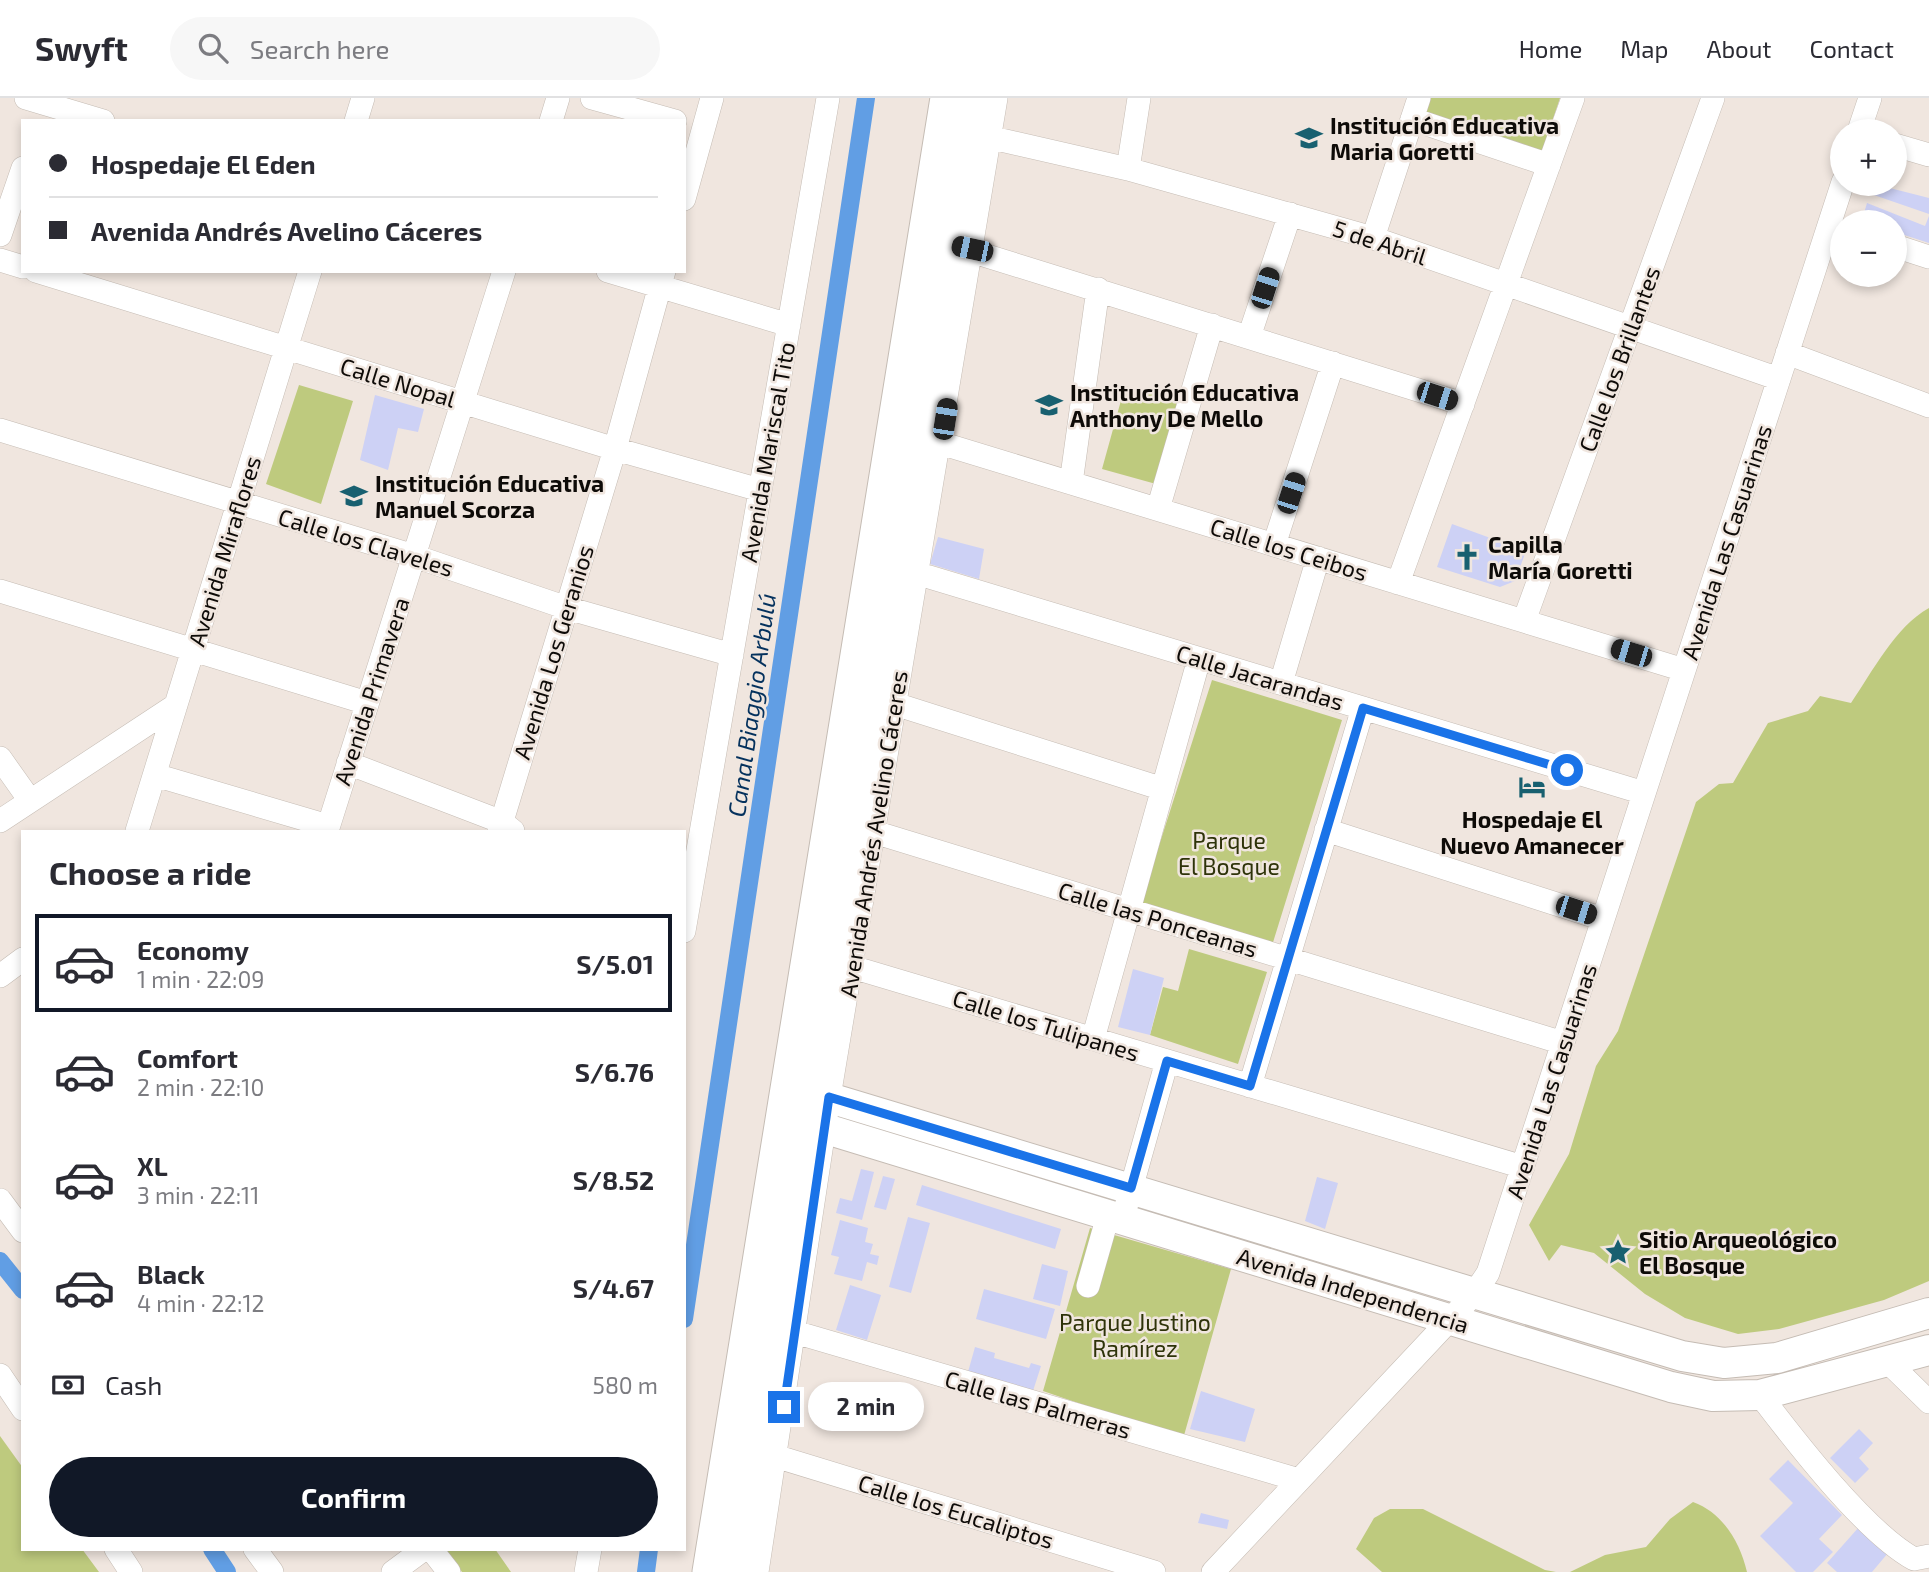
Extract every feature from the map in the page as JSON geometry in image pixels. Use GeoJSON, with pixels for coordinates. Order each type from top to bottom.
{"type":"FeatureCollection","features":[{"type":"Feature","properties":{"kind":"highway","name":"Avenida Andrés Avelino Cáceres"},"geometry":{"type":"LineString","coordinates":[[918,437],[947,98]]}},
{"type":"Feature","properties":{"kind":"highway","name":"Avenida Andrés Avelino Cáceres"},"geometry":{"type":"LineString","coordinates":[[709,1572],[807,1107],[918,437],[963,247],[981,136],[978,98]]}},
{"type":"Feature","properties":{"kind":"highway","name":"Avenida Andrés Avelino Cáceres"},"geometry":{"type":"LineString","coordinates":[[740,1572],[768,1454],[786,1330],[807,1107]]}},
{"type":"Feature","properties":{"kind":"main road","name":"Avenida Independencia"},"geometry":{"type":"LineString","coordinates":[[807,1107],[1131,1188],[1682,1356],[1724,1363],[1777,1358],[1929,1313]]}},
{"type":"Feature","properties":{"kind":"main road","name":"Avenida Independencia"},"geometry":{"type":"LineString","coordinates":[[807,1107],[1115,1219],[1671,1387],[1713,1396],[1760,1395],[1929,1350]]}},
{"type":"Feature","properties":{"kind":"street"},"geometry":{"type":"LineString","coordinates":[[357,119],[363,98]]}},
{"type":"Feature","properties":{"kind":"street"},"geometry":{"type":"LineString","coordinates":[[552,119],[558,98]]}},
{"type":"Feature","properties":{"kind":"street"},"geometry":{"type":"LineString","coordinates":[[592,98],[669,119]]}},
{"type":"Feature","properties":{"kind":"street"},"geometry":{"type":"LineString","coordinates":[[686,185],[694,126],[712,98]]}},
{"type":"Feature","properties":{"kind":"street","name":"Avenida Mariscal Tito"},"geometry":{"type":"LineString","coordinates":[[686,920],[828,98]]}},
{"type":"Feature","properties":{"kind":"street","name":"Avenida Andrés Avelino Cáceres"},"geometry":{"type":"LineString","coordinates":[[981,136],[996,98]]}},
{"type":"Feature","properties":{"kind":"street"},"geometry":{"type":"LineString","coordinates":[[1128,169],[1139,98]]}},
{"type":"Feature","properties":{"kind":"street"},"geometry":{"type":"LineString","coordinates":[[1398,583],[1573,98]]}},
{"type":"Feature","properties":{"kind":"street","name":"Calle los Brillantes"},"geometry":{"type":"LineString","coordinates":[[1524,621],[1713,98]]}},
{"type":"Feature","properties":{"kind":"street"},"geometry":{"type":"LineString","coordinates":[[1863,119],[1870,98]]}},
{"type":"Feature","properties":{"kind":"street"},"geometry":{"type":"LineString","coordinates":[[39,105],[95,119]]}},
{"type":"Feature","properties":{"kind":"street"},"geometry":{"type":"LineString","coordinates":[[1373,238],[1415,109],[1549,165]]}},
{"type":"Feature","properties":{"kind":"street","name":"5 de Abril"},"geometry":{"type":"LineString","coordinates":[[981,136],[1128,169],[1373,238],[1629,330],[1779,379]]}},
{"type":"Feature","properties":{"kind":"street"},"geometry":{"type":"LineString","coordinates":[[1907,149],[1929,155]]}},
{"type":"Feature","properties":{"kind":"street"},"geometry":{"type":"LineString","coordinates":[[0,234],[21,174]]}},
{"type":"Feature","properties":{"kind":"street"},"geometry":{"type":"LineString","coordinates":[[1249,337],[1290,214]]}},
{"type":"Feature","properties":{"kind":"street","name":"Avenida Las Casuarinas"},"geometry":{"type":"LineString","coordinates":[[1213,1572],[1474,1294],[1488,1273],[1787,353],[1830,242]]}},
{"type":"Feature","properties":{"kind":"street"},"geometry":{"type":"LineString","coordinates":[[963,247],[1463,404]]}},
{"type":"Feature","properties":{"kind":"street"},"geometry":{"type":"LineString","coordinates":[[1907,250],[1929,257]]}},
{"type":"Feature","properties":{"kind":"street"},"geometry":{"type":"LineString","coordinates":[[0,260],[21,266]]}},
{"type":"Feature","properties":{"kind":"street","name":"Calle Nopal"},"geometry":{"type":"LineString","coordinates":[[42,273],[615,449],[760,490]]}},
{"type":"Feature","properties":{"kind":"street","name":"Avenida Miraflores"},"geometry":{"type":"LineString","coordinates":[[137,830],[309,273]]}},
{"type":"Feature","properties":{"kind":"street","name":"Avenida Primavera"},"geometry":{"type":"LineString","coordinates":[[328,829],[503,273]]}},
{"type":"Feature","properties":{"kind":"street"},"geometry":{"type":"LineString","coordinates":[[622,273],[662,279],[789,325]]}},
{"type":"Feature","properties":{"kind":"street","name":"Avenida Los Geranios"},"geometry":{"type":"LineString","coordinates":[[504,828],[662,279]]}},
{"type":"Feature","properties":{"kind":"street"},"geometry":{"type":"LineString","coordinates":[[1071,483],[1098,289]]}},
{"type":"Feature","properties":{"kind":"street"},"geometry":{"type":"LineString","coordinates":[[1158,509],[1212,325]]}},
{"type":"Feature","properties":{"kind":"street"},"geometry":{"type":"LineString","coordinates":[[1787,353],[1929,406]]}},
{"type":"Feature","properties":{"kind":"street"},"geometry":{"type":"LineString","coordinates":[[1274,545],[1333,363]]}},
{"type":"Feature","properties":{"kind":"street","name":"Calle los Claveles"},"geometry":{"type":"LineString","coordinates":[[0,430],[414,556],[566,608],[732,655]]}},
{"type":"Feature","properties":{"kind":"street","name":"Calle los Ceibos"},"geometry":{"type":"LineString","coordinates":[[918,437],[1684,670]]}},
{"type":"Feature","properties":{"kind":"street","name":"Avenida Andrés Avelino Cáceres"},"geometry":{"type":"LineString","coordinates":[[807,1107],[852,967],[916,573],[918,437]]}},
{"type":"Feature","properties":{"kind":"street"},"geometry":{"type":"LineString","coordinates":[[1281,683],[1318,558]]}},
{"type":"Feature","properties":{"kind":"street","name":"Calle Jacarandas"},"geometry":{"type":"LineString","coordinates":[[916,573],[1644,793]]}},
{"type":"Feature","properties":{"kind":"street"},"geometry":{"type":"LineString","coordinates":[[0,591],[192,652],[367,703]]}},
{"type":"Feature","properties":{"kind":"street"},"geometry":{"type":"LineString","coordinates":[[1093,1039],[1199,659]]}},
{"type":"Feature","properties":{"kind":"street"},"geometry":{"type":"LineString","coordinates":[[895,704],[1163,789]]}},
{"type":"Feature","properties":{"kind":"street"},"geometry":{"type":"LineString","coordinates":[[0,821],[29,799],[176,705]]}},
{"type":"Feature","properties":{"kind":"street"},"geometry":{"type":"LineString","coordinates":[[1250,1086],[1363,708]]}},
{"type":"Feature","properties":{"kind":"street"},"geometry":{"type":"LineString","coordinates":[[0,758],[29,799]]}},
{"type":"Feature","properties":{"kind":"street"},"geometry":{"type":"LineString","coordinates":[[348,763],[504,828]]}},
{"type":"Feature","properties":{"kind":"street"},"geometry":{"type":"LineString","coordinates":[[155,775],[328,829]]}},
{"type":"Feature","properties":{"kind":"street"},"geometry":{"type":"LineString","coordinates":[[1326,830],[1603,919]]}},
{"type":"Feature","properties":{"kind":"street","name":"Calle las Ponceanas"},"geometry":{"type":"LineString","coordinates":[[874,832],[1563,1043]]}},
{"type":"Feature","properties":{"kind":"street","name":"Calle los Tulipanes"},"geometry":{"type":"LineString","coordinates":[[852,967],[1522,1167]]}},
{"type":"Feature","properties":{"kind":"street"},"geometry":{"type":"LineString","coordinates":[[1088,1286],[1115,1219],[1131,1188],[1167,1061]]}},
{"type":"Feature","properties":{"kind":"street"},"geometry":{"type":"LineString","coordinates":[[0,1200],[21,1228]]}},
{"type":"Feature","properties":{"kind":"street","name":"Calle las Palmeras"},"geometry":{"type":"LineString","coordinates":[[786,1330],[1299,1480]]}},
{"type":"Feature","properties":{"kind":"street"},"geometry":{"type":"LineString","coordinates":[[1885,1360],[1929,1402]]}},
{"type":"Feature","properties":{"kind":"street"},"geometry":{"type":"LineString","coordinates":[[0,1375],[21,1406]]}},
{"type":"Feature","properties":{"kind":"street"},"geometry":{"type":"LineString","coordinates":[[1760,1395],[1790,1434],[1874,1527],[1914,1559],[1929,1556]]}},
{"type":"Feature","properties":{"kind":"street","name":"Avenida Andrés Avelino Cáceres"},"geometry":{"type":"LineString","coordinates":[[757,1572],[768,1454]]}},
{"type":"Feature","properties":{"kind":"street","name":"Calle los Eucaliptos"},"geometry":{"type":"LineString","coordinates":[[768,1454],[1154,1572]]}},
{"type":"Feature","properties":{"kind":"street"},"geometry":{"type":"LineString","coordinates":[[117,1551],[131,1572]]}},
{"type":"Feature","properties":{"kind":"street"},"geometry":{"type":"LineString","coordinates":[[256,1551],[272,1572]]}},
{"type":"Feature","properties":{"kind":"street"},"geometry":{"type":"LineString","coordinates":[[393,1572],[422,1551]]}},
{"type":"Feature","properties":{"kind":"street"},"geometry":{"type":"LineString","coordinates":[[433,1551],[449,1572]]}},
{"type":"Feature","properties":{"kind":"street"},"geometry":{"type":"LineString","coordinates":[[586,1572],[590,1551]]}},
{"type":"Feature","properties":{"kind":"green space"},"geometry":{"type":"Polygon","coordinates":[[[1424,98],[1560,98],[1541,155],[1419,113],[1424,98]]]}},
{"type":"Feature","properties":{"kind":"green space"},"geometry":{"type":"Polygon","coordinates":[[[299,385],[353,401],[321,504],[266,484],[299,385]]]}},
{"type":"Feature","properties":{"kind":"green space"},"geometry":{"type":"Polygon","coordinates":[[[1125,386],[1179,402],[1156,484],[1102,469],[1125,386]]]}},
{"type":"Feature","properties":{"kind":"green space"},"geometry":{"type":"Polygon","coordinates":[[[1929,608],[1929,1281],[1884,1300],[1779,1329],[1738,1334],[1685,1318],[1645,1294],[1594,1253],[1561,1245],[1549,1261],[1529,1225],[1569,1154],[1596,1066],[1618,1031],[1696,802],[1719,784],[1733,783],[1768,723],[1808,711],[1820,696],[1851,703],[1895,638],[1929,608]]]}},
{"type":"Feature","properties":{"kind":"green space","name":"Parque El Bosque"},"geometry":{"type":"Polygon","coordinates":[[[1212,680],[1342,720],[1270,952],[1139,908],[1212,680]]]}},
{"type":"Feature","properties":{"kind":"green space"},"geometry":{"type":"Polygon","coordinates":[[[1189,949],[1267,972],[1238,1064],[1150,1035],[1163,987],[1178,991],[1189,949]]]}},
{"type":"Feature","properties":{"kind":"green space","name":"Parque Justino Ramírez"},"geometry":{"type":"Polygon","coordinates":[[[1090,1228],[1231,1269],[1183,1439],[1043,1391],[1090,1228]]]}},
{"type":"Feature","properties":{"kind":"green space"},"geometry":{"type":"Polygon","coordinates":[[[0,1436],[21,1465],[21,1551],[83,1551],[99,1572],[0,1572],[0,1436]]]}},
{"type":"Feature","properties":{"kind":"green space"},"geometry":{"type":"Polygon","coordinates":[[[1693,1502],[1713,1513],[1729,1530],[1740,1550],[1747,1572],[1570,1572],[1605,1555],[1646,1547],[1670,1519],[1693,1502]]]}},
{"type":"Feature","properties":{"kind":"green space"},"geometry":{"type":"Polygon","coordinates":[[[1390,1509],[1423,1509],[1545,1570],[1556,1572],[1382,1572],[1356,1549],[1374,1518],[1390,1509]]]}},
{"type":"Feature","properties":{"kind":"green space"},"geometry":{"type":"Polygon","coordinates":[[[447,1551],[496,1551],[511,1572],[462,1572],[447,1551]]]}},
{"type":"Feature","properties":{"kind":"building"},"geometry":{"type":"Polygon","coordinates":[[[1907,192],[1929,198],[1929,214],[1877,196],[1907,196],[1907,192]]]}},
{"type":"Feature","properties":{"kind":"building"},"geometry":{"type":"Polygon","coordinates":[[[1867,203],[1885,210],[1865,210],[1867,203]]]}},
{"type":"Feature","properties":{"kind":"building"},"geometry":{"type":"Polygon","coordinates":[[[1929,216],[1929,243],[1907,236],[1907,219],[1925,226],[1929,216]]]}},
{"type":"Feature","properties":{"kind":"building"},"geometry":{"type":"Polygon","coordinates":[[[375,395],[424,409],[418,432],[398,428],[388,470],[360,460],[375,395]]]}},
{"type":"Feature","properties":{"kind":"building"},"geometry":{"type":"Polygon","coordinates":[[[1452,524],[1526,551],[1515,581],[1500,587],[1437,567],[1452,524]]]}},
{"type":"Feature","properties":{"kind":"building"},"geometry":{"type":"Polygon","coordinates":[[[938,537],[984,549],[979,579],[930,564],[938,537]]]}},
{"type":"Feature","properties":{"kind":"building"},"geometry":{"type":"Polygon","coordinates":[[[1133,969],[1164,978],[1150,1035],[1118,1027],[1133,969]]]}},
{"type":"Feature","properties":{"kind":"building"},"geometry":{"type":"Polygon","coordinates":[[[861,1169],[874,1172],[862,1220],[836,1213],[840,1198],[852,1201],[861,1169]]]}},
{"type":"Feature","properties":{"kind":"building"},"geometry":{"type":"Polygon","coordinates":[[[883,1176],[895,1179],[886,1210],[874,1207],[883,1176]]]}},
{"type":"Feature","properties":{"kind":"building"},"geometry":{"type":"Polygon","coordinates":[[[1317,1177],[1338,1183],[1325,1229],[1305,1221],[1317,1177]]]}},
{"type":"Feature","properties":{"kind":"building"},"geometry":{"type":"Polygon","coordinates":[[[922,1185],[1061,1229],[1055,1249],[916,1205],[922,1185]]]}},
{"type":"Feature","properties":{"kind":"building"},"geometry":{"type":"Polygon","coordinates":[[[908,1217],[930,1223],[911,1293],[889,1287],[908,1217]]]}},
{"type":"Feature","properties":{"kind":"building"},"geometry":{"type":"Polygon","coordinates":[[[840,1220],[868,1228],[865,1242],[873,1244],[870,1254],[879,1256],[877,1265],[867,1262],[862,1281],[834,1274],[839,1257],[831,1255],[840,1220]]]}},
{"type":"Feature","properties":{"kind":"building"},"geometry":{"type":"Polygon","coordinates":[[[1042,1264],[1068,1271],[1060,1306],[1033,1299],[1042,1264]]]}},
{"type":"Feature","properties":{"kind":"building"},"geometry":{"type":"Polygon","coordinates":[[[850,1285],[881,1295],[867,1340],[836,1330],[850,1285]]]}},
{"type":"Feature","properties":{"kind":"building"},"geometry":{"type":"Polygon","coordinates":[[[984,1289],[1055,1309],[1046,1339],[976,1319],[984,1289]]]}},
{"type":"Feature","properties":{"kind":"building"},"geometry":{"type":"Polygon","coordinates":[[[975,1347],[995,1353],[994,1358],[1029,1368],[1031,1363],[1041,1366],[1033,1391],[968,1372],[975,1347]]]}},
{"type":"Feature","properties":{"kind":"building"},"geometry":{"type":"Polygon","coordinates":[[[1201,1391],[1255,1409],[1245,1442],[1190,1429],[1201,1391]]]}},
{"type":"Feature","properties":{"kind":"building"},"geometry":{"type":"Polygon","coordinates":[[[1859,1429],[1873,1443],[1859,1458],[1869,1469],[1855,1483],[1830,1458],[1859,1429]]]}},
{"type":"Feature","properties":{"kind":"building"},"geometry":{"type":"Polygon","coordinates":[[[1788,1460],[1842,1515],[1819,1539],[1833,1552],[1813,1572],[1796,1572],[1760,1536],[1793,1503],[1769,1479],[1788,1460]]]}},
{"type":"Feature","properties":{"kind":"building"},"geometry":{"type":"Polygon","coordinates":[[[1201,1513],[1229,1520],[1227,1529],[1198,1523],[1201,1513]]]}},
{"type":"Feature","properties":{"kind":"building"},"geometry":{"type":"Polygon","coordinates":[[[1859,1527],[1888,1553],[1872,1572],[1837,1572],[1827,1563],[1859,1527]]]}},
{"type":"Feature","properties":{"kind":"waterway","name":"Canal Biaggio Arbulú"},"geometry":{"type":"LineString","coordinates":[[686,1306],[866,98]]}},
{"type":"Feature","properties":{"kind":"waterway"},"geometry":{"type":"LineString","coordinates":[[0,1261],[21,1287]]}},
{"type":"Feature","properties":{"kind":"waterway"},"geometry":{"type":"LineString","coordinates":[[213,1551],[227,1572]]}},
{"type":"Feature","properties":{"kind":"waterway","name":"Canal Biaggio Arbulú"},"geometry":{"type":"LineString","coordinates":[[646,1572],[649,1551]]}},
{"type":"Feature","properties":{"kind":"place","name":"Institución Educativa Maria Goretti"},"geometry":{"type":"Point","coordinates":[1309,138]}},
{"type":"Feature","properties":{"kind":"place","name":"Institución Educativa Anthony De Mello"},"geometry":{"type":"Point","coordinates":[1049,405]}},
{"type":"Feature","properties":{"kind":"place","name":"Institución Educativa Manuel Scorza"},"geometry":{"type":"Point","coordinates":[354,496]}},
{"type":"Feature","properties":{"kind":"place","name":"Capilla María Goretti"},"geometry":{"type":"Point","coordinates":[1467,557]}},
{"type":"Feature","properties":{"kind":"place","name":"Hospedaje El Nuevo Amanecer"},"geometry":{"type":"Point","coordinates":[1532,787]}},
{"type":"Feature","properties":{"kind":"place","name":"Sitio Arqueológico El Bosque"},"geometry":{"type":"Point","coordinates":[1618,1252]}},
{"type":"Feature","properties":{"kind":"route"},"geometry":{"type":"LineString","coordinates":[[784,1407],[829,1097],[1131,1188],[1167,1061],[1250,1086],[1363,708],[1567,770]]}}]}
